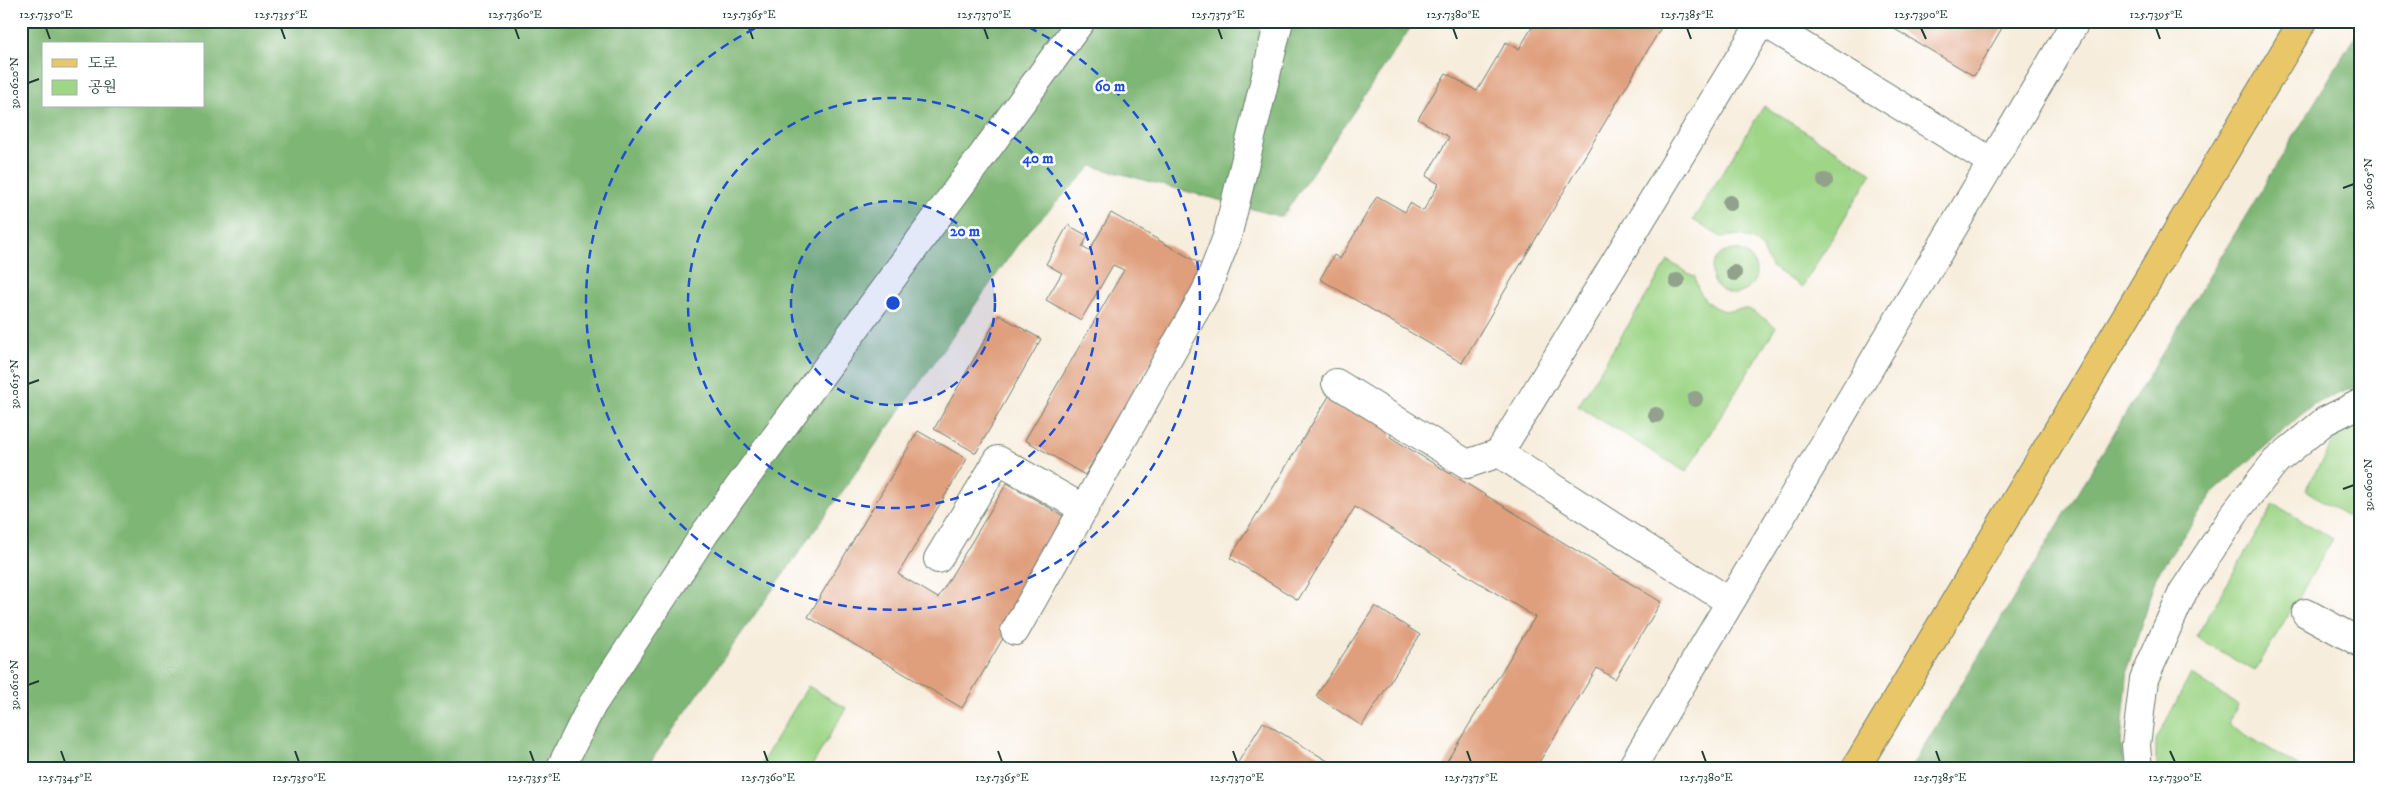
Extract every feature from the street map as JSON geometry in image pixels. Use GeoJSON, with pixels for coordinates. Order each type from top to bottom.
{"type":"FeatureCollection","features":[{"type":"Feature","properties":{"kind":"main road"},"geometry":{"type":"LineString","coordinates":[[1855,769],[2303,21]]}},
{"type":"Feature","properties":{"kind":"lane"},"geometry":{"type":"LineString","coordinates":[[560,769],[592,705],[705,533],[1081,21]]}},
{"type":"Feature","properties":{"kind":"lane"},"geometry":{"type":"LineString","coordinates":[[1015,631],[1206,292],[1227,237],[1279,21]]}},
{"type":"Feature","properties":{"kind":"lane"},"geometry":{"type":"LineString","coordinates":[[1336,383],[1467,464],[1499,453],[1762,21],[1992,162]]}},
{"type":"Feature","properties":{"kind":"lane"},"geometry":{"type":"LineString","coordinates":[[1631,769],[2076,21]]}},
{"type":"Feature","properties":{"kind":"lane"},"geometry":{"type":"LineString","coordinates":[[2138,769],[2136,745],[2144,679],[2184,592],[2237,510],[2276,462],[2325,421],[2361,403]]}},
{"type":"Feature","properties":{"kind":"lane"},"geometry":{"type":"LineString","coordinates":[[1499,453],[1730,602]]}},
{"type":"Feature","properties":{"kind":"lane"},"geometry":{"type":"LineString","coordinates":[[938,559],[998,460],[1084,509]]}},
{"type":"Feature","properties":{"kind":"lane"},"geometry":{"type":"LineString","coordinates":[[2306,613],[2361,643]]}},
{"type":"Feature","properties":{"kind":"green space"},"geometry":{"type":"Polygon","coordinates":[[[21,21],[1415,21],[1282,217],[1092,166],[1024,236],[645,769],[21,769],[21,21]]]}},
{"type":"Feature","properties":{"kind":"green space"},"geometry":{"type":"Polygon","coordinates":[[[2361,26],[2361,384],[2312,405],[2214,492],[2156,576],[2128,667],[2121,744],[2124,769],[1910,769],[2361,26]]]}},
{"type":"Feature","properties":{"kind":"green space"},"geometry":{"type":"Polygon","coordinates":[[[1764,106],[1872,173],[1802,287],[1771,267],[1763,249],[1753,240],[1741,235],[1721,237],[1693,220],[1764,106]]]}},
{"type":"Feature","properties":{"kind":"green space"},"geometry":{"type":"Polygon","coordinates":[[[1738,250],[1750,256],[1755,264],[1755,280],[1750,288],[1742,293],[1730,294],[1718,288],[1713,280],[1712,268],[1718,256],[1726,251],[1738,250]]]}},
{"type":"Feature","properties":{"kind":"green space"},"geometry":{"type":"Polygon","coordinates":[[[1668,261],[1695,277],[1698,289],[1709,304],[1727,311],[1749,310],[1776,327],[1686,472],[1578,406],[1668,261]]]}},
{"type":"Feature","properties":{"kind":"green space"},"geometry":{"type":"Polygon","coordinates":[[[2361,421],[2361,505],[2353,520],[2305,490],[2338,433],[2361,421]]]}},
{"type":"Feature","properties":{"kind":"green space"},"geometry":{"type":"Polygon","coordinates":[[[2274,504],[2333,539],[2255,671],[2196,637],[2274,504]]]}},
{"type":"Feature","properties":{"kind":"green space"},"geometry":{"type":"Polygon","coordinates":[[[2191,674],[2238,705],[2228,724],[2303,769],[2156,769],[2156,740],[2191,674]]]}},
{"type":"Feature","properties":{"kind":"green space"},"geometry":{"type":"Polygon","coordinates":[[[808,686],[846,708],[810,769],[758,769],[808,686]]]}},
{"type":"Feature","properties":{"kind":"building"},"geometry":{"type":"Polygon","coordinates":[[[1529,21],[1665,21],[1462,363],[1320,279],[1334,255],[1340,259],[1377,196],[1405,212],[1410,203],[1423,211],[1439,184],[1426,176],[1449,137],[1418,119],[1446,73],[1477,91],[1506,42],[1519,49],[1534,24],[1529,21]]]}},
{"type":"Feature","properties":{"kind":"building"},"geometry":{"type":"Polygon","coordinates":[[[1881,21],[2006,21],[1974,76],[1881,21]]]}},
{"type":"Feature","properties":{"kind":"building"},"geometry":{"type":"Polygon","coordinates":[[[1111,213],[1206,267],[1085,475],[1025,440],[1124,270],[1113,265],[1081,320],[1046,300],[1062,273],[1046,264],[1068,225],[1088,236],[1082,247],[1089,251],[1111,213]]]}},
{"type":"Feature","properties":{"kind":"building"},"geometry":{"type":"Polygon","coordinates":[[[999,315],[1041,339],[976,453],[934,429],[999,315]]]}},
{"type":"Feature","properties":{"kind":"building"},"geometry":{"type":"Polygon","coordinates":[[[1334,388],[1396,426],[1390,437],[1661,602],[1615,679],[1597,668],[1535,769],[1442,769],[1535,617],[1355,507],[1298,600],[1230,558],[1334,388]]]}},
{"type":"Feature","properties":{"kind":"building"},"geometry":{"type":"Polygon","coordinates":[[[918,431],[967,459],[898,574],[938,598],[1007,483],[1072,521],[962,708],[808,617],[918,431]]]}},
{"type":"Feature","properties":{"kind":"building"},"geometry":{"type":"Polygon","coordinates":[[[1375,606],[1420,635],[1362,726],[1316,696],[1375,606]]]}},
{"type":"Feature","properties":{"kind":"building"},"geometry":{"type":"Polygon","coordinates":[[[1263,722],[1341,769],[1234,769],[1263,722]]]}}]}
